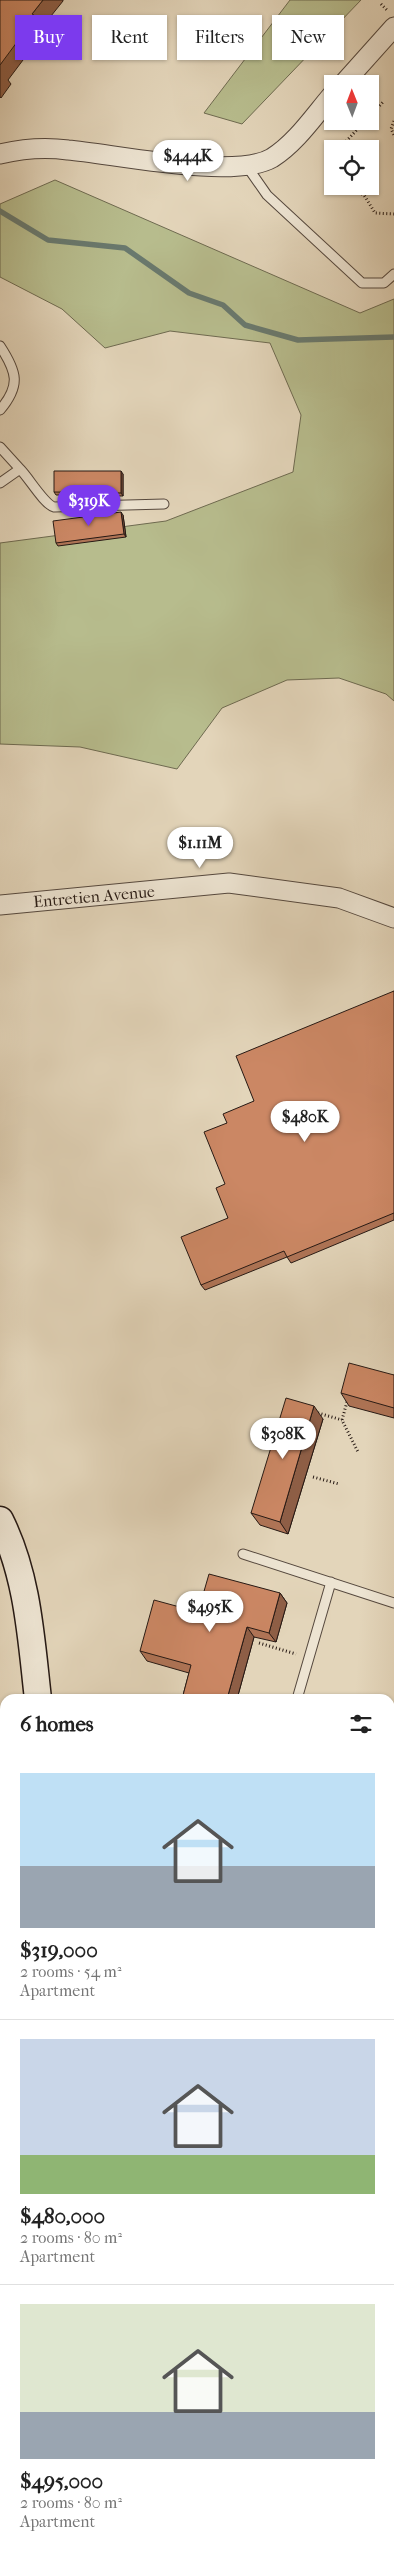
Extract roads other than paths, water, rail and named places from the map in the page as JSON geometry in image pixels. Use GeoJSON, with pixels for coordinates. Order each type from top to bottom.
{"type":"FeatureCollection","features":[{"type":"Feature","properties":{"kind":"street"},"geometry":{"type":"LineString","coordinates":[[350,75],[392,20]]}},
{"type":"Feature","properties":{"kind":"street"},"geometry":{"type":"LineString","coordinates":[[0,154],[16,150],[67,149],[204,166],[246,165],[271,158],[283,148],[324,104]]}},
{"type":"Feature","properties":{"kind":"street","name":"Entretien Avenue"},"geometry":{"type":"LineString","coordinates":[[0,905],[228,883],[339,898],[394,918]]}},
{"type":"Feature","properties":{"kind":"street"},"geometry":{"type":"LineString","coordinates":[[0,1520],[22,1578],[30,1622],[37,1694]]}},
{"type":"Feature","properties":{"kind":"lane"},"geometry":{"type":"LineString","coordinates":[[246,165],[267,195],[362,283],[384,283],[394,274]]}},
{"type":"Feature","properties":{"kind":"lane"},"geometry":{"type":"LineString","coordinates":[[0,346],[12,363],[15,375],[15,385],[11,396],[0,410]]}},
{"type":"Feature","properties":{"kind":"lane"},"geometry":{"type":"LineString","coordinates":[[0,447],[37,488],[43,501],[54,507],[164,504]]}},
{"type":"Feature","properties":{"kind":"lane"},"geometry":{"type":"LineString","coordinates":[[0,483],[20,469]]}},
{"type":"Feature","properties":{"kind":"lane"},"geometry":{"type":"LineString","coordinates":[[243,1554],[394,1603]]}},
{"type":"Feature","properties":{"kind":"lane"},"geometry":{"type":"LineString","coordinates":[[299,1694],[331,1582]]}},
{"type":"Feature","properties":{"kind":"waterway"},"geometry":{"type":"LineString","coordinates":[[0,211],[48,240],[125,248],[189,293],[223,305],[245,325],[298,340],[394,337]]}}]}
